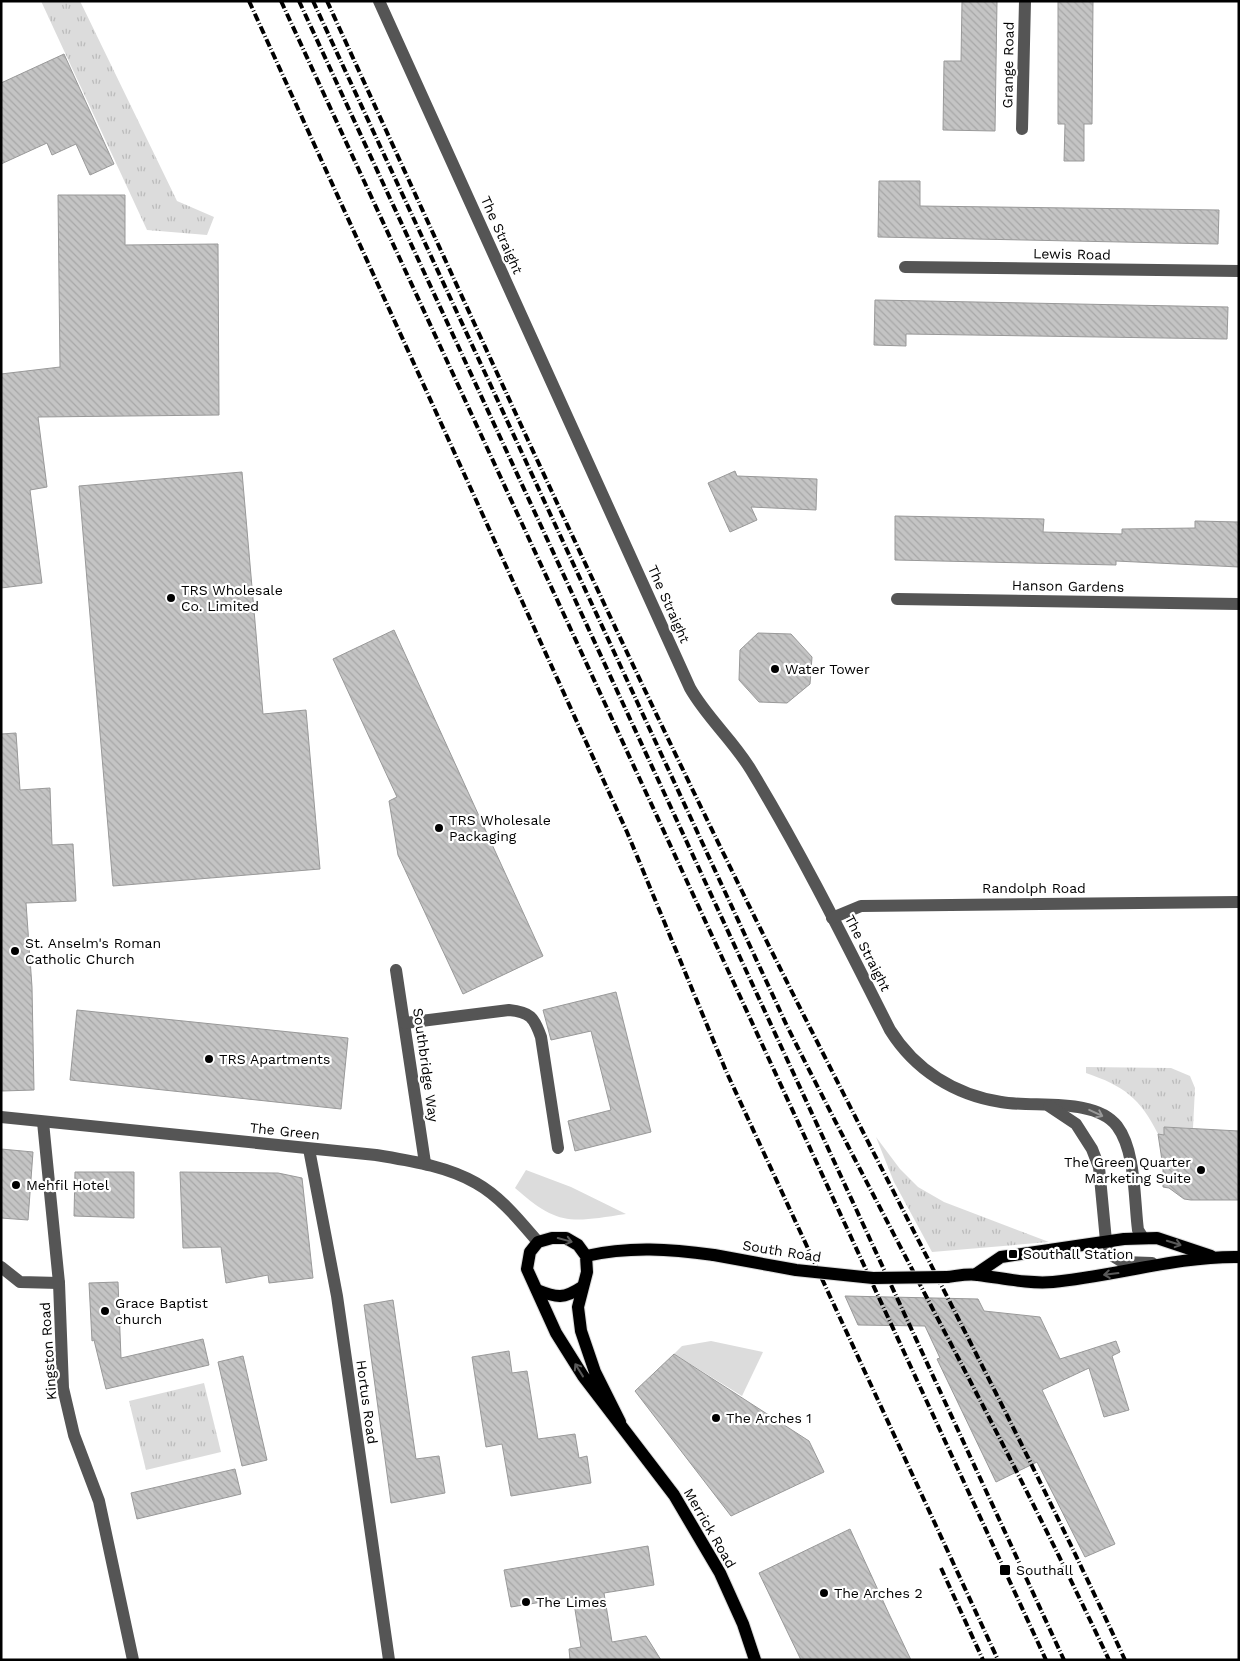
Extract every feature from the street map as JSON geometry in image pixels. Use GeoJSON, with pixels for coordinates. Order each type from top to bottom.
{"type":"FeatureCollection","features":[{"type":"Feature","properties":{"kind":"main road"},"geometry":{"type":"LineString","coordinates":[[552,1238],[566,1238],[578,1245],[586,1256],[587,1272],[582,1287],[568,1296],[553,1296],[537,1290],[528,1269],[530,1252],[538,1242],[552,1238]]}},
{"type":"Feature","properties":{"kind":"main road","name":"South Road"},"geometry":{"type":"LineString","coordinates":[[976,1274],[1001,1257],[1106,1241],[1143,1238],[1157,1238],[1211,1256]]}},
{"type":"Feature","properties":{"kind":"main road","name":"South Road"},"geometry":{"type":"LineString","coordinates":[[586,1256],[612,1250],[641,1248],[714,1255],[796,1270],[857,1276],[947,1277],[976,1274],[1017,1282],[1052,1282],[1211,1256],[1239,1256]]}},
{"type":"Feature","properties":{"kind":"main road","name":"Merrick Road"},"geometry":{"type":"LineString","coordinates":[[582,1287],[578,1307],[581,1331],[595,1372],[620,1422]]}},
{"type":"Feature","properties":{"kind":"main road","name":"Merrick Road"},"geometry":{"type":"LineString","coordinates":[[537,1290],[556,1333],[583,1376],[674,1494],[720,1573],[743,1624],[755,1660]]}},
{"type":"Feature","properties":{"kind":"street","name":"The Straight"},"geometry":{"type":"LineString","coordinates":[[379,1],[690,688],[700,706],[733,743],[776,812],[890,1030],[899,1044],[919,1065],[949,1086],[968,1094],[1001,1102],[1085,1108],[1100,1113],[1116,1126],[1123,1138],[1131,1164],[1138,1230],[1143,1238]]}},
{"type":"Feature","properties":{"kind":"street","name":"Grange Road"},"geometry":{"type":"LineString","coordinates":[[1022,129],[1025,1]]}},
{"type":"Feature","properties":{"kind":"street","name":"Lewis Road"},"geometry":{"type":"LineString","coordinates":[[905,267],[1239,271]]}},
{"type":"Feature","properties":{"kind":"street","name":"Hanson Gardens"},"geometry":{"type":"LineString","coordinates":[[897,599],[1239,604]]}},
{"type":"Feature","properties":{"kind":"street","name":"Randolph Road"},"geometry":{"type":"LineString","coordinates":[[832,918],[861,906],[1239,902]]}},
{"type":"Feature","properties":{"kind":"street","name":"Southbridge Way"},"geometry":{"type":"LineString","coordinates":[[396,970],[425,1163]]}},
{"type":"Feature","properties":{"kind":"street"},"geometry":{"type":"LineString","coordinates":[[405,1023],[509,1010],[525,1012],[536,1022],[541,1037],[558,1148]]}},
{"type":"Feature","properties":{"kind":"street","name":"The Straight"},"geometry":{"type":"LineString","coordinates":[[1049,1106],[1076,1124],[1092,1149],[1099,1167],[1106,1241]]}},
{"type":"Feature","properties":{"kind":"street","name":"The Green"},"geometry":{"type":"LineString","coordinates":[[1,1117],[376,1155],[425,1163],[453,1172],[478,1184],[513,1214],[538,1242]]}},
{"type":"Feature","properties":{"kind":"street","name":"Kingston Road"},"geometry":{"type":"LineString","coordinates":[[43,1122],[59,1283],[63,1388],[74,1435],[99,1501],[133,1660]]}},
{"type":"Feature","properties":{"kind":"street","name":"Hortus Road"},"geometry":{"type":"LineString","coordinates":[[309,1149],[337,1296],[389,1660]]}},
{"type":"Feature","properties":{"kind":"street"},"geometry":{"type":"LineString","coordinates":[[1106,1241],[1113,1256],[1123,1262],[1167,1264]]}},
{"type":"Feature","properties":{"kind":"street"},"geometry":{"type":"LineString","coordinates":[[1,1267],[20,1282],[59,1283]]}},
{"type":"Feature","properties":{"kind":"green space"},"geometry":{"type":"Polygon","coordinates":[[[41,1],[80,1],[177,201],[214,217],[207,235],[147,230],[41,1]]]}},
{"type":"Feature","properties":{"kind":"green space"},"geometry":{"type":"Polygon","coordinates":[[[1086,1067],[1171,1068],[1190,1076],[1195,1088],[1193,1128],[1164,1127],[1164,1135],[1158,1134],[1145,1111],[1130,1095],[1111,1083],[1086,1073],[1086,1067]]]}},
{"type":"Feature","properties":{"kind":"green space"},"geometry":{"type":"Polygon","coordinates":[[[876,1137],[900,1169],[918,1187],[944,1202],[1049,1242],[932,1252],[894,1182],[876,1137]]]}},
{"type":"Feature","properties":{"kind":"green space"},"geometry":{"type":"Polygon","coordinates":[[[526,1170],[571,1187],[626,1214],[578,1220],[566,1219],[543,1210],[515,1188],[526,1170]]]}},
{"type":"Feature","properties":{"kind":"green space"},"geometry":{"type":"Polygon","coordinates":[[[711,1341],[763,1352],[742,1396],[674,1354],[682,1346],[711,1341]]]}},
{"type":"Feature","properties":{"kind":"green space"},"geometry":{"type":"Polygon","coordinates":[[[204,1383],[221,1452],[146,1470],[129,1401],[204,1383]]]}},
{"type":"Feature","properties":{"kind":"building"},"geometry":{"type":"Polygon","coordinates":[[[962,1],[997,1],[995,131],[943,130],[944,61],[961,61],[962,1]]]}},
{"type":"Feature","properties":{"kind":"building"},"geometry":{"type":"Polygon","coordinates":[[[1058,1],[1093,1],[1092,124],[1084,124],[1084,161],[1064,161],[1065,124],[1058,124],[1058,1]]]}},
{"type":"Feature","properties":{"kind":"building"},"geometry":{"type":"Polygon","coordinates":[[[64,54],[114,164],[90,175],[76,144],[52,155],[47,143],[1,164],[1,83],[64,54]]]}},
{"type":"Feature","properties":{"kind":"building"},"geometry":{"type":"Polygon","coordinates":[[[879,181],[920,181],[920,206],[1219,210],[1218,244],[878,237],[879,181]]]}},
{"type":"Feature","properties":{"kind":"building"},"geometry":{"type":"Polygon","coordinates":[[[58,195],[125,195],[125,245],[218,244],[219,415],[38,417],[47,487],[30,490],[42,583],[1,588],[1,374],[60,367],[58,195]]]}},
{"type":"Feature","properties":{"kind":"building"},"geometry":{"type":"Polygon","coordinates":[[[875,300],[1228,307],[1227,339],[906,334],[906,346],[874,345],[875,300]]]}},
{"type":"Feature","properties":{"kind":"building"},"geometry":{"type":"Polygon","coordinates":[[[735,471],[737,476],[817,479],[816,510],[751,507],[757,520],[730,532],[708,483],[735,471]]]}},
{"type":"Feature","properties":{"kind":"building","name":"TRS Wholesale Co. Limited"},"geometry":{"type":"Polygon","coordinates":[[[242,472],[263,714],[306,710],[320,869],[113,886],[79,486],[242,472]]]}},
{"type":"Feature","properties":{"kind":"building"},"geometry":{"type":"Polygon","coordinates":[[[895,516],[1044,519],[1043,532],[1122,534],[1122,529],[1195,528],[1195,521],[1239,522],[1239,567],[1116,561],[1116,565],[895,560],[895,516]]]}},
{"type":"Feature","properties":{"kind":"building","name":"TRS Wholesale Packaging"},"geometry":{"type":"Polygon","coordinates":[[[394,630],[543,956],[463,994],[398,855],[389,801],[397,797],[333,659],[394,630]]]}},
{"type":"Feature","properties":{"kind":"building","name":"Water Tower"},"geometry":{"type":"Polygon","coordinates":[[[758,633],[791,634],[812,657],[810,684],[787,703],[759,702],[739,680],[740,650],[758,633]]]}},
{"type":"Feature","properties":{"kind":"building"},"geometry":{"type":"Polygon","coordinates":[[[16,733],[20,790],[50,788],[52,845],[73,844],[76,901],[26,903],[32,987],[34,1090],[2,1091],[1,734],[16,733]]]}},
{"type":"Feature","properties":{"kind":"building"},"geometry":{"type":"Polygon","coordinates":[[[616,992],[651,1132],[575,1151],[568,1121],[611,1110],[591,1031],[551,1040],[543,1010],[616,992]]]}},
{"type":"Feature","properties":{"kind":"building","name":"TRS Apartments"},"geometry":{"type":"Polygon","coordinates":[[[77,1010],[348,1038],[341,1109],[70,1080],[77,1010]]]}},
{"type":"Feature","properties":{"kind":"building","name":"The Green Quarter Marketing Suite"},"geometry":{"type":"Polygon","coordinates":[[[1164,1127],[1239,1131],[1239,1200],[1184,1199],[1169,1188],[1163,1187],[1163,1167],[1158,1134],[1164,1135],[1164,1127]]]}},
{"type":"Feature","properties":{"kind":"building","name":"Mehfil Hotel"},"geometry":{"type":"Polygon","coordinates":[[[1,1149],[33,1152],[28,1220],[1,1218],[1,1149]]]}},
{"type":"Feature","properties":{"kind":"building"},"geometry":{"type":"Polygon","coordinates":[[[75,1172],[134,1172],[134,1218],[74,1216],[75,1172]]]}},
{"type":"Feature","properties":{"kind":"building"},"geometry":{"type":"Polygon","coordinates":[[[180,1172],[278,1173],[302,1178],[313,1278],[269,1283],[268,1275],[226,1283],[221,1247],[183,1248],[180,1172]]]}},
{"type":"Feature","properties":{"kind":"building"},"geometry":{"type":"Polygon","coordinates":[[[118,1282],[121,1358],[203,1339],[209,1365],[106,1389],[94,1340],[92,1341],[89,1283],[118,1282]]]}},
{"type":"Feature","properties":{"kind":"building"},"geometry":{"type":"Polygon","coordinates":[[[845,1296],[978,1299],[984,1311],[1040,1317],[1060,1359],[1116,1341],[1120,1352],[1112,1356],[1129,1410],[1104,1417],[1089,1368],[1042,1390],[1115,1544],[1085,1557],[1037,1462],[996,1482],[937,1359],[940,1358],[925,1326],[858,1325],[845,1296]]]}},
{"type":"Feature","properties":{"kind":"building"},"geometry":{"type":"Polygon","coordinates":[[[393,1300],[416,1459],[439,1456],[445,1493],[391,1503],[364,1305],[393,1300]]]}},
{"type":"Feature","properties":{"kind":"building"},"geometry":{"type":"Polygon","coordinates":[[[509,1351],[512,1373],[527,1371],[538,1439],[575,1434],[579,1458],[587,1456],[591,1483],[511,1496],[502,1444],[486,1447],[472,1357],[509,1351]]]}},
{"type":"Feature","properties":{"kind":"building","name":"The Arches 1"},"geometry":{"type":"Polygon","coordinates":[[[674,1354],[809,1441],[824,1472],[731,1516],[635,1391],[674,1354]]]}},
{"type":"Feature","properties":{"kind":"building"},"geometry":{"type":"Polygon","coordinates":[[[243,1356],[267,1460],[242,1466],[218,1362],[243,1356]]]}},
{"type":"Feature","properties":{"kind":"building"},"geometry":{"type":"Polygon","coordinates":[[[235,1469],[241,1494],[137,1519],[131,1493],[235,1469]]]}},
{"type":"Feature","properties":{"kind":"building","name":"The Arches 2"},"geometry":{"type":"Polygon","coordinates":[[[850,1529],[911,1660],[801,1660],[759,1573],[850,1529]]]}},
{"type":"Feature","properties":{"kind":"building","name":"The Limes"},"geometry":{"type":"Polygon","coordinates":[[[648,1546],[654,1585],[604,1593],[612,1642],[646,1636],[661,1660],[570,1660],[569,1649],[581,1647],[573,1597],[511,1607],[504,1570],[648,1546]]]}},
{"type":"Feature","properties":{"kind":"railway"},"geometry":{"type":"LineString","coordinates":[[249,1],[627,832],[726,1071],[998,1660]]}},
{"type":"Feature","properties":{"kind":"railway"},"geometry":{"type":"LineString","coordinates":[[281,1],[1046,1660]]}},
{"type":"Feature","properties":{"kind":"railway"},"geometry":{"type":"LineString","coordinates":[[299,1],[1064,1660]]}},
{"type":"Feature","properties":{"kind":"railway"},"geometry":{"type":"LineString","coordinates":[[313,1],[787,1026],[991,1421],[1109,1660]]}},
{"type":"Feature","properties":{"kind":"railway"},"geometry":{"type":"LineString","coordinates":[[327,1],[545,476],[712,831],[995,1391],[1125,1660]]}},
{"type":"Feature","properties":{"kind":"railway"},"geometry":{"type":"LineString","coordinates":[[941,1568],[983,1660]]}},
{"type":"Feature","properties":{"kind":"place","name":"TRS Wholesale Co. Limited"},"geometry":{"type":"Point","coordinates":[171,598]}},
{"type":"Feature","properties":{"kind":"place","name":"Water Tower"},"geometry":{"type":"Point","coordinates":[775,669]}},
{"type":"Feature","properties":{"kind":"place","name":"TRS Wholesale Packaging"},"geometry":{"type":"Point","coordinates":[439,828]}},
{"type":"Feature","properties":{"kind":"place","name":"St. Anselm's Roman Catholic Church"},"geometry":{"type":"Point","coordinates":[15,951]}},
{"type":"Feature","properties":{"kind":"place","name":"TRS Apartments"},"geometry":{"type":"Point","coordinates":[209,1059]}},
{"type":"Feature","properties":{"kind":"place","name":"The Green Quarter Marketing Suite"},"geometry":{"type":"Point","coordinates":[1201,1170]}},
{"type":"Feature","properties":{"kind":"place","name":"Mehfil Hotel"},"geometry":{"type":"Point","coordinates":[16,1185]}},
{"type":"Feature","properties":{"kind":"place","name":"Southall Station"},"geometry":{"type":"Point","coordinates":[1013,1254]}},
{"type":"Feature","properties":{"kind":"place","name":"Grace Baptist church"},"geometry":{"type":"Point","coordinates":[105,1311]}},
{"type":"Feature","properties":{"kind":"place","name":"The Arches 1"},"geometry":{"type":"Point","coordinates":[716,1418]}},
{"type":"Feature","properties":{"kind":"place","name":"Southall"},"geometry":{"type":"Point","coordinates":[1005,1570]}},
{"type":"Feature","properties":{"kind":"place","name":"The Arches 2"},"geometry":{"type":"Point","coordinates":[824,1593]}},
{"type":"Feature","properties":{"kind":"place","name":"The Limes"},"geometry":{"type":"Point","coordinates":[526,1602]}}]}
